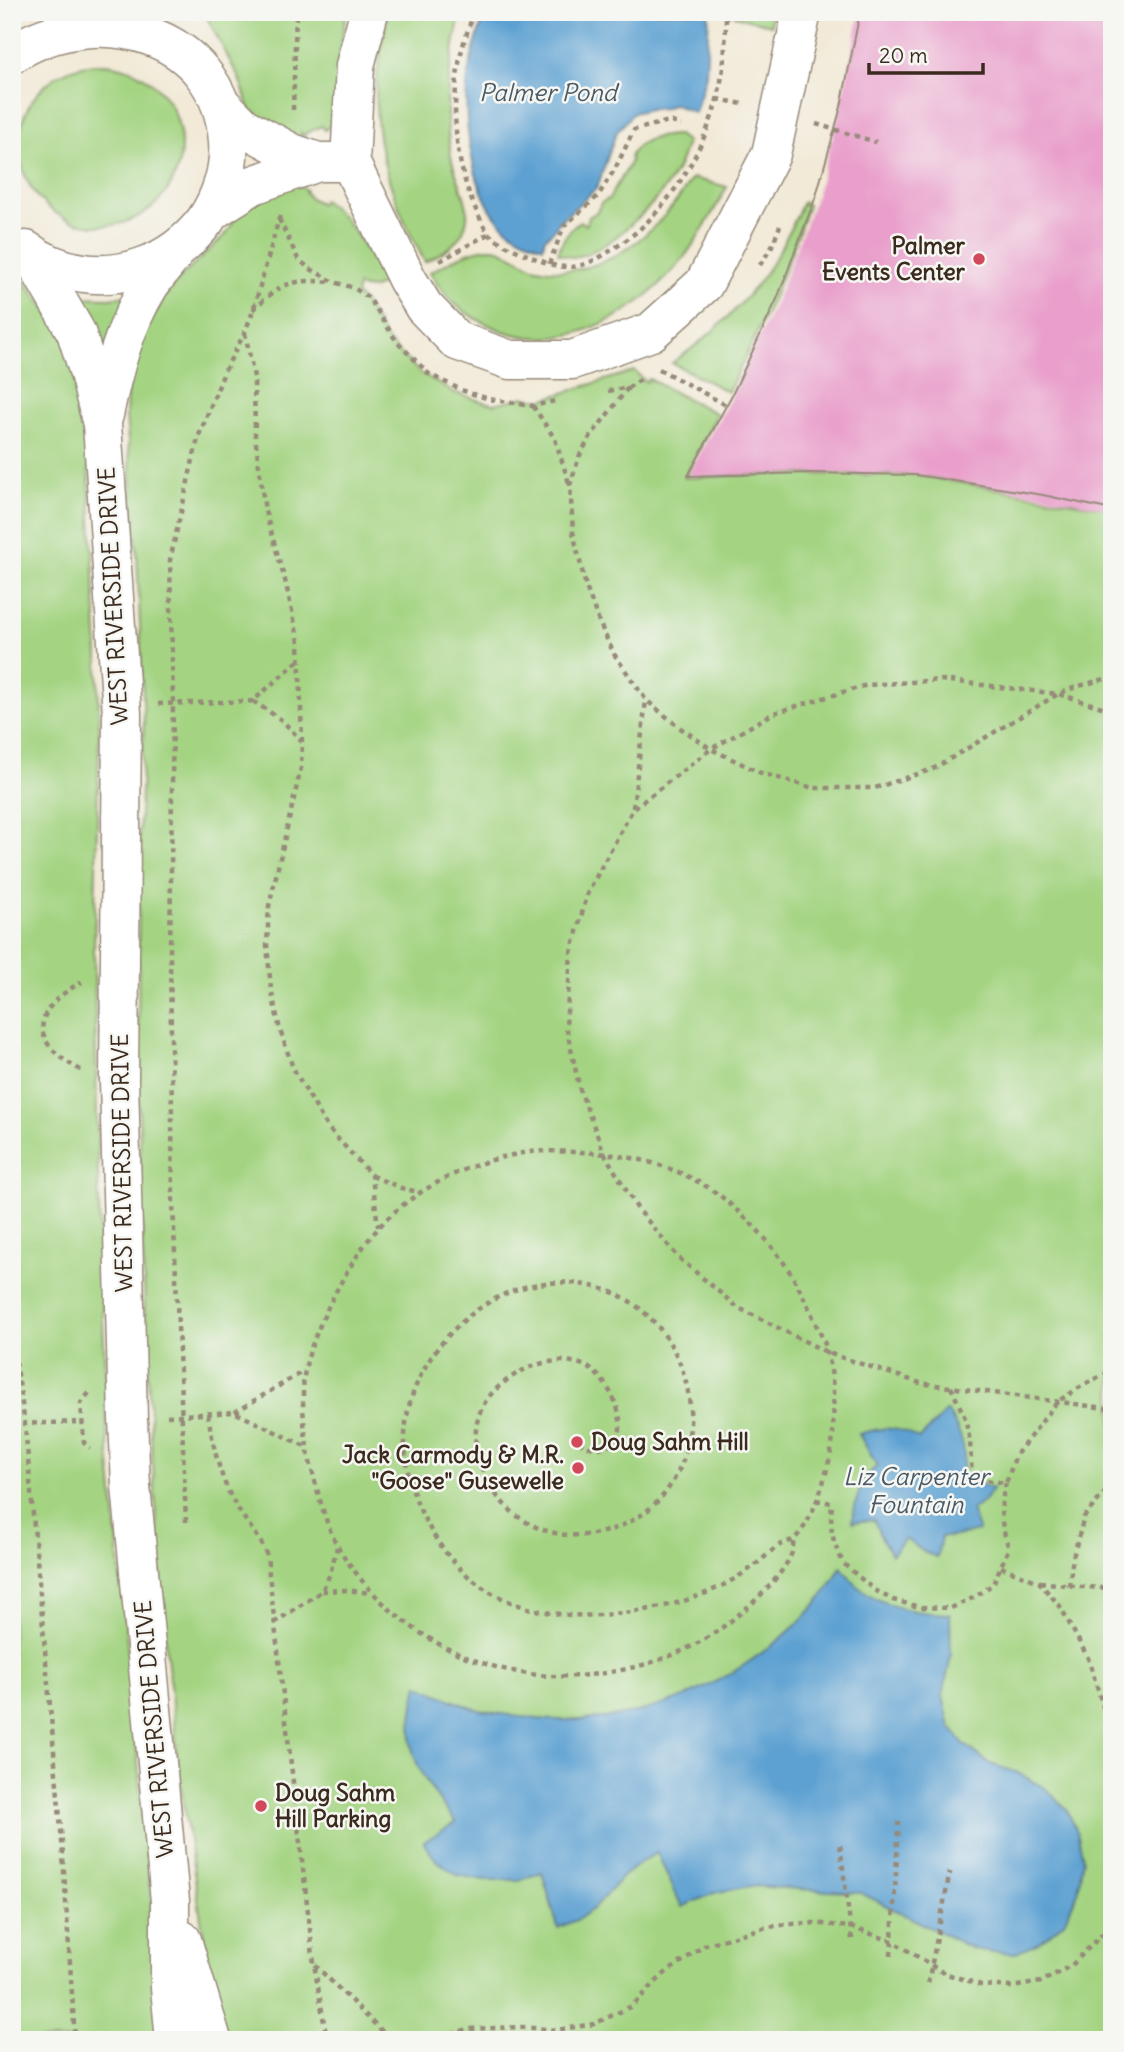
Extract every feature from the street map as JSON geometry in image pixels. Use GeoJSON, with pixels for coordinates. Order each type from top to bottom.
{"type":"FeatureCollection","features":[{"type":"Feature","properties":{"kind":"street"},"geometry":{"type":"LineString","coordinates":[[180,12],[198,64]]}},
{"type":"Feature","properties":{"kind":"street"},"geometry":{"type":"LineString","coordinates":[[212,211],[253,185],[312,162],[355,66],[369,12]]}},
{"type":"Feature","properties":{"kind":"street"},"geometry":{"type":"LineString","coordinates":[[221,104],[244,128],[312,162],[407,279],[424,307],[457,341],[510,360],[572,360],[651,332],[704,284],[771,154],[802,12]]}},
{"type":"Feature","properties":{"kind":"street"},"geometry":{"type":"LineString","coordinates":[[22,246],[55,266],[80,273],[131,271],[156,262],[179,248],[197,232],[212,211],[221,191],[229,150],[221,104],[211,82],[198,64],[176,44],[155,31],[130,22],[86,19],[35,33]]}},
{"type":"Feature","properties":{"kind":"street","name":"WEST RIVERSIDE DRIVE"},"geometry":{"type":"LineString","coordinates":[[22,246],[76,332],[102,424],[122,713],[118,1080],[128,1419],[131,1486],[170,1901],[170,1988],[174,2040]]}},
{"type":"Feature","properties":{"kind":"street","name":"WEST RIVERSIDE DRIVE"},"geometry":{"type":"LineString","coordinates":[[102,424],[113,370],[127,332],[149,286],[179,248]]}},
{"type":"Feature","properties":{"kind":"street","name":"WEST RIVERSIDE DRIVE"},"geometry":{"type":"LineString","coordinates":[[170,1901],[212,2040]]}},
{"type":"Feature","properties":{"kind":"path"},"geometry":{"type":"LineString","coordinates":[[186,1522],[173,1204],[170,956],[173,703],[170,560],[198,438],[225,370],[253,311],[279,218],[312,162],[296,12]]}},
{"type":"Feature","properties":{"kind":"path"},"geometry":{"type":"LineString","coordinates":[[474,12],[460,58],[455,110],[461,169],[471,200],[488,234],[514,250],[549,264],[572,267],[602,256],[632,236],[667,199],[700,147],[721,81],[726,12]]}},
{"type":"Feature","properties":{"kind":"path"},"geometry":{"type":"LineString","coordinates":[[549,264],[564,226],[597,196],[635,130],[669,121],[681,125]]}},
{"type":"Feature","properties":{"kind":"path"},"geometry":{"type":"LineString","coordinates":[[279,218],[298,260],[334,282],[354,288],[369,298]]}},
{"type":"Feature","properties":{"kind":"path"},"geometry":{"type":"LineString","coordinates":[[437,263],[488,234]]}},
{"type":"Feature","properties":{"kind":"path"},"geometry":{"type":"LineString","coordinates":[[253,311],[272,291],[286,284],[303,280],[334,282]]}},
{"type":"Feature","properties":{"kind":"path"},"geometry":{"type":"LineString","coordinates":[[245,332],[254,377],[255,436],[265,511],[299,642],[301,768],[269,906],[267,945],[271,989],[293,1068],[327,1127],[372,1176],[404,1189],[421,1192]]}},
{"type":"Feature","properties":{"kind":"path"},"geometry":{"type":"LineString","coordinates":[[657,368],[726,405]]}},
{"type":"Feature","properties":{"kind":"path"},"geometry":{"type":"LineString","coordinates":[[570,485],[579,457],[590,437],[629,387]]}},
{"type":"Feature","properties":{"kind":"path"},"geometry":{"type":"LineString","coordinates":[[533,406],[555,439],[570,485],[573,532],[586,587],[614,654],[646,700],[711,749],[761,773],[813,788],[875,788],[933,769],[1058,694],[1079,685],[1112,677]]}},
{"type":"Feature","properties":{"kind":"path"},"geometry":{"type":"LineString","coordinates":[[253,701],[299,660]]}},
{"type":"Feature","properties":{"kind":"path"},"geometry":{"type":"LineString","coordinates":[[633,809],[711,749],[774,713],[867,685],[942,680],[1058,694],[1112,710]]}},
{"type":"Feature","properties":{"kind":"path"},"geometry":{"type":"LineString","coordinates":[[646,700],[633,809],[588,892],[571,953],[566,1026],[580,1090],[604,1153],[637,1208],[679,1258],[737,1307],[828,1353],[920,1383],[1112,1409]]}},
{"type":"Feature","properties":{"kind":"path"},"geometry":{"type":"LineString","coordinates":[[173,703],[253,701],[283,721],[302,742]]}},
{"type":"Feature","properties":{"kind":"path"},"geometry":{"type":"LineString","coordinates":[[82,1070],[56,1055],[42,1026],[46,1011],[57,998],[83,981]]}},
{"type":"Feature","properties":{"kind":"path"},"geometry":{"type":"LineString","coordinates":[[538,1151],[604,1153],[665,1165],[720,1195],[764,1235],[799,1283],[828,1353],[834,1409],[833,1448],[812,1513],[794,1539],[790,1556],[771,1583],[742,1612],[703,1641],[678,1655],[634,1668],[587,1676],[558,1677],[499,1670],[445,1648],[417,1630],[372,1593],[337,1546],[323,1512],[305,1446],[304,1371],[324,1315],[343,1278],[378,1227],[421,1192],[459,1171],[503,1157],[538,1151]]}},
{"type":"Feature","properties":{"kind":"path"},"geometry":{"type":"LineString","coordinates":[[372,1176],[378,1227]]}},
{"type":"Feature","properties":{"kind":"path"},"geometry":{"type":"LineString","coordinates":[[579,1442],[592,1448],[606,1447],[616,1439],[620,1429],[617,1403],[603,1380],[583,1365],[549,1362],[533,1365],[512,1376],[496,1389],[483,1405],[476,1446],[485,1479],[513,1514],[533,1526],[574,1536],[616,1528],[632,1521],[653,1506],[680,1470],[688,1448],[691,1424],[689,1394],[682,1368],[668,1342],[642,1311],[618,1295],[574,1283],[528,1284],[472,1313],[435,1351],[423,1370],[412,1396],[406,1424],[405,1448],[414,1496],[424,1520],[442,1549],[461,1571],[489,1592],[527,1608],[552,1614],[622,1614],[659,1609],[688,1601],[723,1586],[761,1561],[776,1547],[794,1539]]}},
{"type":"Feature","properties":{"kind":"path"},"geometry":{"type":"LineString","coordinates":[[12,1332],[25,1425],[62,1841],[75,2040]]}},
{"type":"Feature","properties":{"kind":"path"},"geometry":{"type":"LineString","coordinates":[[182,1415],[234,1412],[304,1371]]}},
{"type":"Feature","properties":{"kind":"path"},"geometry":{"type":"LineString","coordinates":[[816,1500],[832,1503],[830,1530],[844,1564],[874,1590],[893,1600],[919,1607],[951,1608],[975,1597],[993,1584],[1001,1567],[1009,1548],[1001,1526],[1003,1496],[1016,1455],[1057,1402],[1112,1371]]}},
{"type":"Feature","properties":{"kind":"path"},"geometry":{"type":"LineString","coordinates":[[951,1387],[965,1418],[970,1441],[972,1478],[1006,1483]]}},
{"type":"Feature","properties":{"kind":"path"},"geometry":{"type":"LineString","coordinates":[[91,1391],[81,1403],[84,1443],[93,1450]]}},
{"type":"Feature","properties":{"kind":"path"},"geometry":{"type":"LineString","coordinates":[[234,1412],[305,1446]]}},
{"type":"Feature","properties":{"kind":"path"},"geometry":{"type":"LineString","coordinates":[[208,1414],[212,1446],[222,1473],[237,1508],[262,1541],[267,1556],[314,1964],[327,2040]]}},
{"type":"Feature","properties":{"kind":"path"},"geometry":{"type":"LineString","coordinates":[[12,1424],[82,1422]]}},
{"type":"Feature","properties":{"kind":"path"},"geometry":{"type":"LineString","coordinates":[[1069,1586],[1073,1557],[1084,1517],[1112,1484]]}},
{"type":"Feature","properties":{"kind":"path"},"geometry":{"type":"LineString","coordinates":[[274,1623],[322,1591],[330,1574],[337,1546]]}},
{"type":"Feature","properties":{"kind":"path"},"geometry":{"type":"LineString","coordinates":[[1001,1567],[1039,1582],[1112,1588]]}},
{"type":"Feature","properties":{"kind":"path"},"geometry":{"type":"LineString","coordinates":[[1039,1582],[1060,1606],[1088,1658],[1112,1736]]}},
{"type":"Feature","properties":{"kind":"path"},"geometry":{"type":"LineString","coordinates":[[322,1591],[372,1593]]}},
{"type":"Feature","properties":{"kind":"path"},"geometry":{"type":"LineString","coordinates":[[891,1956],[899,1822]]}},
{"type":"Feature","properties":{"kind":"path"},"geometry":{"type":"LineString","coordinates":[[840,1844],[852,1940]]}},
{"type":"Feature","properties":{"kind":"path"},"geometry":{"type":"LineString","coordinates":[[928,1983],[950,1872]]}},
{"type":"Feature","properties":{"kind":"path"},"geometry":{"type":"LineString","coordinates":[[432,2040],[468,2029],[523,2027],[557,2030],[594,2024],[632,2006],[663,1975],[705,1945],[762,1928],[814,1923],[850,1927],[891,1941],[944,1973],[981,1985],[1012,1987],[1041,1982],[1072,1965],[1112,1924]]}},
{"type":"Feature","properties":{"kind":"path"},"geometry":{"type":"LineString","coordinates":[[314,1964],[391,2040]]}},
{"type":"Feature","properties":{"kind":"green space"},"geometry":{"type":"Polygon","coordinates":[[[204,12],[346,12],[335,122],[325,130],[322,126],[304,134],[306,138],[303,140],[301,133],[289,172],[310,198],[321,204],[323,200],[343,217],[385,283],[372,288],[358,286],[356,294],[364,302],[387,340],[418,371],[453,392],[494,404],[524,397],[541,400],[634,371],[646,382],[649,379],[717,414],[685,478],[775,474],[916,475],[1112,509],[1112,2040],[226,2040],[210,1978],[180,1781],[165,1636],[152,1453],[138,1073],[139,837],[144,722],[137,552],[126,416],[128,379],[138,344],[165,297],[178,280],[226,234],[240,211],[278,188],[239,78],[204,12]]]}},
{"type":"Feature","properties":{"kind":"green space"},"geometry":{"type":"Polygon","coordinates":[[[388,12],[461,12],[451,65],[447,119],[451,156],[466,203],[467,218],[457,240],[425,262],[397,203],[380,141],[376,87],[388,12]]]}},
{"type":"Feature","properties":{"kind":"green space"},"geometry":{"type":"Polygon","coordinates":[[[734,12],[771,12],[771,25],[735,16],[734,12]]]}},
{"type":"Feature","properties":{"kind":"green space"},"geometry":{"type":"Polygon","coordinates":[[[100,64],[131,70],[157,88],[175,114],[181,145],[175,176],[157,202],[131,220],[100,226],[69,220],[43,202],[25,176],[19,145],[25,114],[43,88],[69,70],[100,64]]]}},
{"type":"Feature","properties":{"kind":"green space"},"geometry":{"type":"Polygon","coordinates":[[[678,135],[687,142],[678,167],[660,194],[634,222],[619,235],[588,253],[574,257],[558,253],[573,228],[580,221],[586,225],[601,203],[610,198],[636,148],[653,138],[678,135]]]}},
{"type":"Feature","properties":{"kind":"green space"},"geometry":{"type":"Polygon","coordinates":[[[692,178],[727,187],[685,256],[648,295],[626,311],[577,333],[551,337],[524,336],[498,329],[458,307],[443,292],[430,272],[461,256],[485,248],[498,249],[537,268],[561,271],[585,268],[607,260],[647,233],[664,216],[692,178]]]}},
{"type":"Feature","properties":{"kind":"green space"},"geometry":{"type":"Polygon","coordinates":[[[803,202],[808,205],[782,276],[728,392],[672,363],[715,329],[753,290],[778,253],[803,202]]]}},
{"type":"Feature","properties":{"kind":"green space"},"geometry":{"type":"Polygon","coordinates":[[[12,273],[26,283],[68,339],[86,419],[98,655],[99,744],[94,951],[98,1178],[107,1429],[164,2040],[12,2040],[12,273]]]}},
{"type":"Feature","properties":{"kind":"green space"},"geometry":{"type":"Polygon","coordinates":[[[126,296],[104,372],[72,297],[126,296]]]}},
{"type":"Feature","properties":{"kind":"water","name":"Palmer Pond"},"geometry":{"type":"Polygon","coordinates":[[[485,12],[709,12],[706,75],[695,113],[673,104],[665,108],[633,113],[616,133],[597,188],[560,221],[545,238],[543,247],[515,234],[501,223],[483,194],[472,158],[467,119],[467,85],[485,12]]]}},
{"type":"Feature","properties":{"kind":"water","name":"Liz Carpenter Fountain"},"geometry":{"type":"Polygon","coordinates":[[[947,1411],[956,1426],[964,1450],[960,1476],[993,1489],[982,1503],[971,1510],[979,1531],[941,1537],[937,1557],[905,1539],[891,1555],[874,1520],[852,1522],[862,1485],[877,1466],[859,1434],[897,1429],[919,1439],[947,1411]]]}},
{"type":"Feature","properties":{"kind":"water"},"geometry":{"type":"Polygon","coordinates":[[[841,1567],[860,1588],[881,1601],[914,1611],[950,1614],[951,1655],[943,1696],[950,1726],[964,1744],[990,1764],[1016,1772],[1044,1787],[1066,1808],[1077,1831],[1083,1858],[1078,1892],[1064,1922],[1039,1943],[1016,1953],[973,1949],[861,1893],[750,1886],[714,1893],[682,1907],[657,1853],[623,1876],[594,1908],[579,1919],[558,1928],[542,1872],[520,1880],[485,1880],[457,1875],[436,1860],[423,1842],[456,1822],[428,1784],[416,1761],[411,1726],[418,1685],[477,1709],[542,1719],[606,1718],[637,1712],[696,1692],[766,1650],[814,1606],[841,1567]]]}},
{"type":"Feature","properties":{"kind":"building","name":"Palmer Events Center"},"geometry":{"type":"Polygon","coordinates":[[[860,12],[1112,12],[1112,510],[1043,495],[916,475],[810,473],[688,476],[733,393],[777,299],[816,196],[841,107],[860,12]]]}},
{"type":"Feature","properties":{"kind":"place","name":"Palmer Events Center"},"geometry":{"type":"Point","coordinates":[979,259]}},
{"type":"Feature","properties":{"kind":"place","name":"Doug Sahm Hill"},"geometry":{"type":"Point","coordinates":[577,1442]}},
{"type":"Feature","properties":{"kind":"place","name":"Jack Carmody & M.R. \"Goose\" Gusewelle"},"geometry":{"type":"Point","coordinates":[578,1468]}},
{"type":"Feature","properties":{"kind":"place","name":"Doug Sahm Hill Parking"},"geometry":{"type":"Point","coordinates":[261,1806]}}]}
